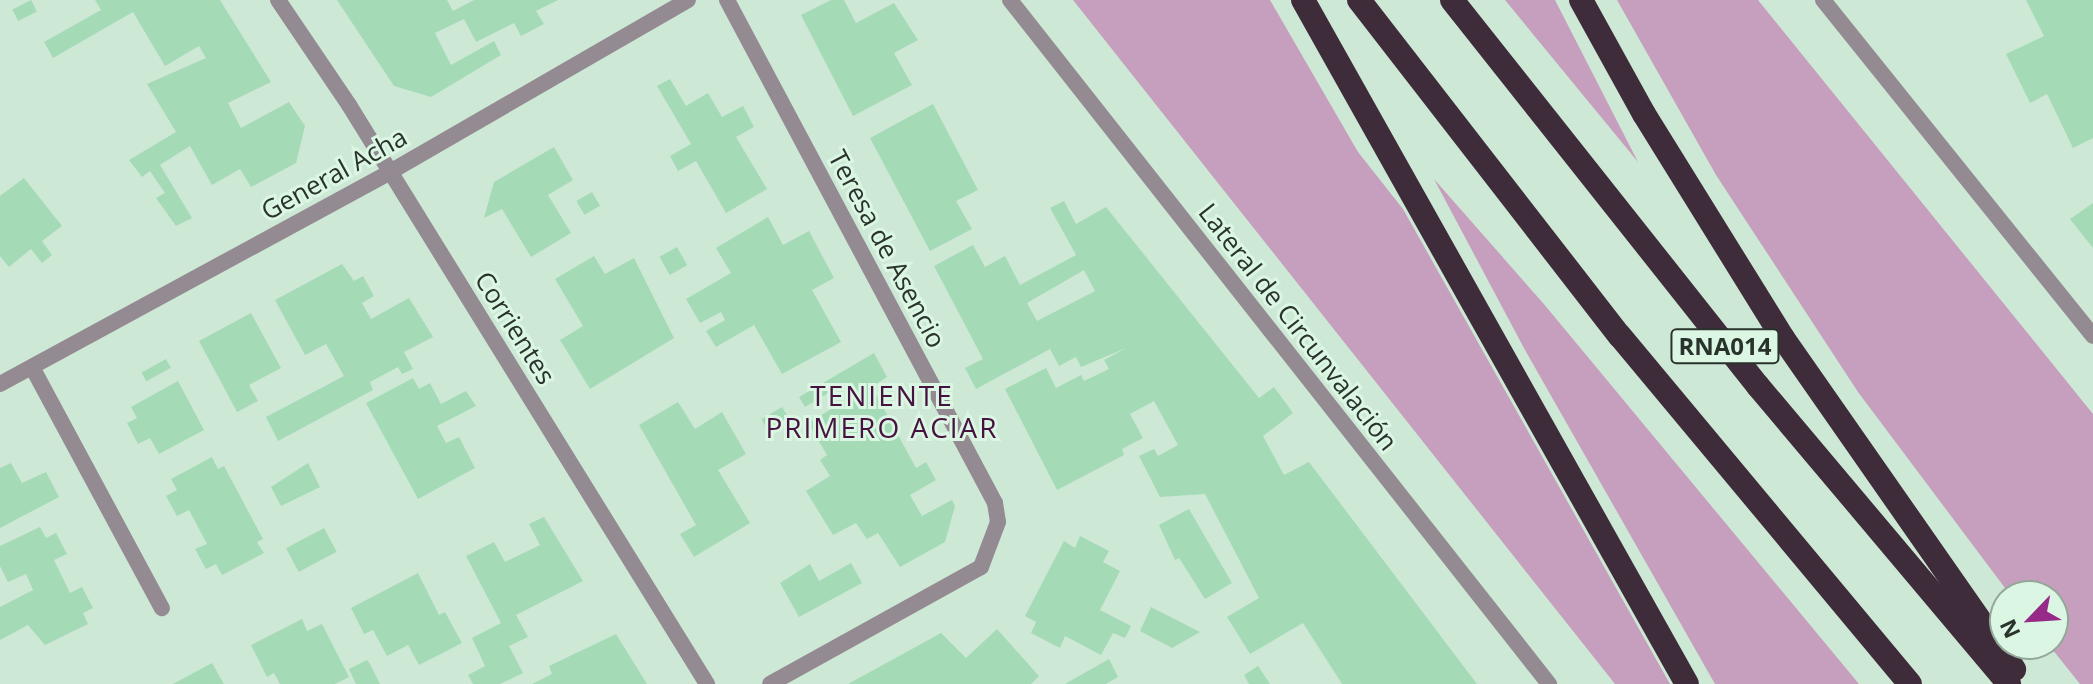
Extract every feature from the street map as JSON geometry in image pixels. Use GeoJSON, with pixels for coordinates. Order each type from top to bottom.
{"type":"FeatureCollection","features":[{"type":"Feature","properties":{"kind":"highway"},"geometry":{"type":"LineString","coordinates":[[1303,0],[1687,684]]}},
{"type":"Feature","properties":{"kind":"highway","name":"RNA014"},"geometry":{"type":"LineString","coordinates":[[1359,0],[1620,336],[1910,684]]}},
{"type":"Feature","properties":{"kind":"highway","name":"RNA014"},"geometry":{"type":"LineString","coordinates":[[1452,0],[1679,290],[2009,684]]}},
{"type":"Feature","properties":{"kind":"highway"},"geometry":{"type":"LineString","coordinates":[[1581,0],[1644,114],[1775,326],[2025,684]]}},
{"type":"Feature","properties":{"kind":"street","name":"Corrientes"},"geometry":{"type":"LineString","coordinates":[[278,0],[390,172],[707,684]]}},
{"type":"Feature","properties":{"kind":"street","name":"General Acha"},"geometry":{"type":"LineString","coordinates":[[0,384],[390,172],[688,0]]}},
{"type":"Feature","properties":{"kind":"street","name":"Teresa de Asencio"},"geometry":{"type":"LineString","coordinates":[[727,0],[995,503],[998,522],[981,567],[770,684]]}},
{"type":"Feature","properties":{"kind":"street","name":"Lateral de Circunvalación"},"geometry":{"type":"LineString","coordinates":[[1010,0],[1549,684]]}},
{"type":"Feature","properties":{"kind":"street"},"geometry":{"type":"LineString","coordinates":[[1823,0],[2093,336]]}},
{"type":"Feature","properties":{"kind":"street"},"geometry":{"type":"LineString","coordinates":[[32,367],[162,608]]}},
{"type":"Feature","properties":{"kind":"shaded area"},"geometry":{"type":"Polygon","coordinates":[[[1073,0],[1270,0],[1358,152],[1403,209],[1670,684],[1615,684],[1073,0]]]}},
{"type":"Feature","properties":{"kind":"shaded area"},"geometry":{"type":"Polygon","coordinates":[[[1505,0],[1555,0],[1638,162],[1505,0]]]}},
{"type":"Feature","properties":{"kind":"shaded area"},"geometry":{"type":"Polygon","coordinates":[[[1617,0],[1758,0],[2093,414],[2093,684],[2080,684],[2061,660],[2069,660],[2069,580],[1999,580],[1858,392],[1716,175],[1617,0]]]}},
{"type":"Feature","properties":{"kind":"shaded area"},"geometry":{"type":"Polygon","coordinates":[[[1434,179],[1543,303],[1859,684],[1715,684],[1525,350],[1434,179]]]}},
{"type":"Feature","properties":{"kind":"building"},"geometry":{"type":"Polygon","coordinates":[[[31,0],[37,12],[18,21],[12,10],[31,0]]]}},
{"type":"Feature","properties":{"kind":"building"},"geometry":{"type":"Polygon","coordinates":[[[95,0],[220,0],[271,82],[228,103],[241,128],[289,102],[305,126],[296,163],[251,187],[240,169],[212,185],[190,146],[160,165],[192,218],[176,226],[156,198],[165,193],[150,171],[142,177],[129,160],[176,132],[147,84],[206,58],[199,46],[165,66],[133,12],[53,58],[44,42],[101,10],[95,0]]]}},
{"type":"Feature","properties":{"kind":"building"},"geometry":{"type":"Polygon","coordinates":[[[337,0],[447,0],[453,11],[474,0],[558,0],[536,11],[544,24],[521,36],[514,23],[476,42],[464,19],[435,33],[451,65],[494,41],[501,55],[431,97],[394,86],[337,0]]]}},
{"type":"Feature","properties":{"kind":"building"},"geometry":{"type":"Polygon","coordinates":[[[831,0],[844,0],[856,23],[894,3],[918,40],[894,53],[912,85],[853,116],[801,15],[831,0]]]}},
{"type":"Feature","properties":{"kind":"building"},"geometry":{"type":"Polygon","coordinates":[[[2026,0],[2093,0],[2093,138],[2073,148],[2047,94],[2030,103],[2006,54],[2044,36],[2026,0]]]}},
{"type":"Feature","properties":{"kind":"building"},"geometry":{"type":"Polygon","coordinates":[[[670,79],[686,106],[708,93],[722,117],[743,106],[754,127],[736,137],[767,189],[726,213],[696,161],[678,171],[670,156],[691,144],[657,86],[670,79]]]}},
{"type":"Feature","properties":{"kind":"building"},"geometry":{"type":"Polygon","coordinates":[[[933,104],[978,190],[956,201],[972,229],[930,251],[870,138],[933,104]]]}},
{"type":"Feature","properties":{"kind":"building"},"geometry":{"type":"Polygon","coordinates":[[[554,147],[573,180],[548,195],[571,233],[531,257],[502,209],[484,218],[494,182],[554,147]]]}},
{"type":"Feature","properties":{"kind":"building"},"geometry":{"type":"Polygon","coordinates":[[[24,178],[62,226],[42,241],[52,255],[42,263],[31,249],[9,267],[0,256],[0,196],[24,178]]]}},
{"type":"Feature","properties":{"kind":"building"},"geometry":{"type":"Polygon","coordinates":[[[592,192],[600,206],[584,215],[576,201],[592,192]]]}},
{"type":"Feature","properties":{"kind":"building"},"geometry":{"type":"Polygon","coordinates":[[[1064,201],[1076,224],[1106,207],[1259,398],[1274,387],[1293,413],[1263,436],[1284,475],[1309,462],[1477,684],[1342,684],[1303,623],[1250,654],[1227,617],[1259,598],[1205,494],[1160,497],[1139,456],[1154,449],[1158,456],[1178,445],[1154,401],[1130,414],[1143,438],[1122,449],[1124,455],[1057,490],[1005,389],[1046,368],[1056,388],[1081,375],[1084,381],[1109,369],[1104,360],[1126,348],[1081,367],[1076,357],[1059,366],[1050,349],[976,389],[965,368],[983,359],[934,266],[973,245],[985,267],[1005,256],[1020,285],[1076,255],[1050,208],[1064,201]],[[1084,270],[1027,303],[1037,321],[1095,291],[1084,270]]]}},
{"type":"Feature","properties":{"kind":"building"},"geometry":{"type":"Polygon","coordinates":[[[2093,203],[2093,248],[2070,219],[2093,203]]]}},
{"type":"Feature","properties":{"kind":"building"},"geometry":{"type":"Polygon","coordinates":[[[768,217],[783,245],[809,231],[834,278],[812,290],[841,342],[782,374],[754,325],[716,347],[706,331],[725,320],[721,312],[700,323],[686,299],[731,273],[716,248],[768,217]]]}},
{"type":"Feature","properties":{"kind":"building"},"geometry":{"type":"Polygon","coordinates":[[[677,247],[687,265],[670,275],[660,257],[677,247]]]}},
{"type":"Feature","properties":{"kind":"building"},"geometry":{"type":"Polygon","coordinates":[[[594,256],[605,274],[634,258],[674,338],[590,389],[560,340],[583,326],[555,279],[594,256]]]}},
{"type":"Feature","properties":{"kind":"building"},"geometry":{"type":"Polygon","coordinates":[[[342,264],[354,281],[363,276],[374,296],[362,303],[371,319],[409,298],[433,337],[404,352],[413,369],[402,374],[398,367],[370,382],[373,390],[278,441],[266,417],[344,376],[326,344],[305,355],[275,300],[342,264]]]}},
{"type":"Feature","properties":{"kind":"building"},"geometry":{"type":"Polygon","coordinates":[[[251,313],[281,368],[249,385],[258,401],[237,412],[199,341],[251,313]]]}},
{"type":"Feature","properties":{"kind":"building"},"geometry":{"type":"Polygon","coordinates":[[[874,353],[887,377],[872,387],[916,468],[926,462],[936,480],[910,495],[922,516],[952,500],[955,506],[945,542],[900,567],[878,533],[867,539],[856,523],[833,535],[806,491],[830,476],[820,460],[827,455],[808,423],[853,396],[845,383],[805,407],[799,397],[874,353]]]}},
{"type":"Feature","properties":{"kind":"building"},"geometry":{"type":"Polygon","coordinates":[[[166,359],[171,368],[146,381],[142,373],[166,359]]]}},
{"type":"Feature","properties":{"kind":"building"},"geometry":{"type":"Polygon","coordinates":[[[413,378],[419,389],[430,383],[441,404],[466,391],[476,406],[437,426],[446,443],[459,437],[475,468],[418,499],[366,403],[413,378]]]}},
{"type":"Feature","properties":{"kind":"building"},"geometry":{"type":"Polygon","coordinates":[[[178,381],[204,430],[159,454],[150,438],[138,444],[127,423],[137,418],[131,407],[178,381]]]}},
{"type":"Feature","properties":{"kind":"building"},"geometry":{"type":"Polygon","coordinates":[[[678,402],[695,429],[722,412],[746,454],[718,470],[750,523],[694,557],[680,534],[696,525],[639,425],[678,402]]]}},
{"type":"Feature","properties":{"kind":"building"},"geometry":{"type":"Polygon","coordinates":[[[782,407],[788,417],[768,430],[761,419],[782,407]]]}},
{"type":"Feature","properties":{"kind":"building"},"geometry":{"type":"Polygon","coordinates":[[[212,457],[218,469],[224,466],[263,539],[257,542],[264,553],[222,575],[216,564],[206,569],[195,549],[207,544],[189,510],[177,516],[166,496],[177,490],[171,479],[212,457]]]}},
{"type":"Feature","properties":{"kind":"building"},"geometry":{"type":"Polygon","coordinates":[[[11,463],[22,483],[46,472],[59,497],[0,528],[0,468],[11,463]]]}},
{"type":"Feature","properties":{"kind":"building"},"geometry":{"type":"Polygon","coordinates":[[[308,463],[320,487],[281,506],[271,487],[308,463]]]}},
{"type":"Feature","properties":{"kind":"building"},"geometry":{"type":"Polygon","coordinates":[[[1189,509],[1232,583],[1205,599],[1179,558],[1175,560],[1159,525],[1189,509]]]}},
{"type":"Feature","properties":{"kind":"building"},"geometry":{"type":"Polygon","coordinates":[[[544,517],[583,581],[516,615],[528,637],[509,646],[523,673],[500,684],[473,684],[468,675],[485,666],[472,638],[501,623],[466,556],[494,542],[505,562],[540,545],[529,524],[544,517]]]}},
{"type":"Feature","properties":{"kind":"building"},"geometry":{"type":"Polygon","coordinates":[[[40,527],[46,538],[56,533],[67,554],[54,560],[70,593],[82,587],[93,608],[83,613],[88,624],[45,645],[28,625],[0,640],[0,607],[33,590],[26,574],[8,582],[0,566],[0,546],[40,527]]]}},
{"type":"Feature","properties":{"kind":"building"},"geometry":{"type":"Polygon","coordinates":[[[324,528],[337,552],[299,572],[286,548],[324,528]]]}},
{"type":"Feature","properties":{"kind":"building"},"geometry":{"type":"Polygon","coordinates":[[[1080,536],[1109,551],[1103,562],[1120,571],[1100,610],[1131,626],[1125,638],[1113,633],[1101,655],[1065,636],[1060,648],[1031,633],[1036,622],[1025,616],[1064,541],[1075,548],[1080,536]]]}},
{"type":"Feature","properties":{"kind":"building"},"geometry":{"type":"Polygon","coordinates":[[[851,563],[862,583],[799,617],[780,583],[810,564],[819,581],[851,563]]]}},
{"type":"Feature","properties":{"kind":"building"},"geometry":{"type":"Polygon","coordinates":[[[418,573],[439,615],[445,612],[462,643],[419,665],[408,645],[387,656],[373,630],[364,634],[351,608],[418,573]]]}},
{"type":"Feature","properties":{"kind":"building"},"geometry":{"type":"Polygon","coordinates":[[[1151,607],[1200,632],[1172,648],[1140,631],[1151,607]]]}},
{"type":"Feature","properties":{"kind":"building"},"geometry":{"type":"Polygon","coordinates":[[[302,619],[307,631],[322,624],[349,677],[335,684],[280,684],[274,673],[267,677],[251,645],[302,619]]]}},
{"type":"Feature","properties":{"kind":"building"},"geometry":{"type":"Polygon","coordinates":[[[997,629],[1039,676],[1031,684],[848,684],[941,633],[966,658],[997,629]]]}},
{"type":"Feature","properties":{"kind":"building"},"geometry":{"type":"Polygon","coordinates":[[[616,634],[647,684],[532,684],[552,674],[549,666],[616,634]]]}},
{"type":"Feature","properties":{"kind":"building"},"geometry":{"type":"Polygon","coordinates":[[[1109,659],[1118,677],[1106,684],[1065,684],[1109,659]]]}},
{"type":"Feature","properties":{"kind":"building"},"geometry":{"type":"Polygon","coordinates":[[[367,660],[380,684],[356,684],[349,669],[367,660]]]}},
{"type":"Feature","properties":{"kind":"building"},"geometry":{"type":"Polygon","coordinates":[[[212,663],[224,684],[173,684],[212,663]]]}},
{"type":"Feature","properties":{"kind":"building"},"geometry":{"type":"Polygon","coordinates":[[[1258,666],[1270,684],[1249,684],[1244,675],[1258,666]]]}},
{"type":"Feature","properties":{"kind":"district","name":"TENIENTE PRIMERO ACIAR"},"geometry":{"type":"Point","coordinates":[882,411]}}]}
